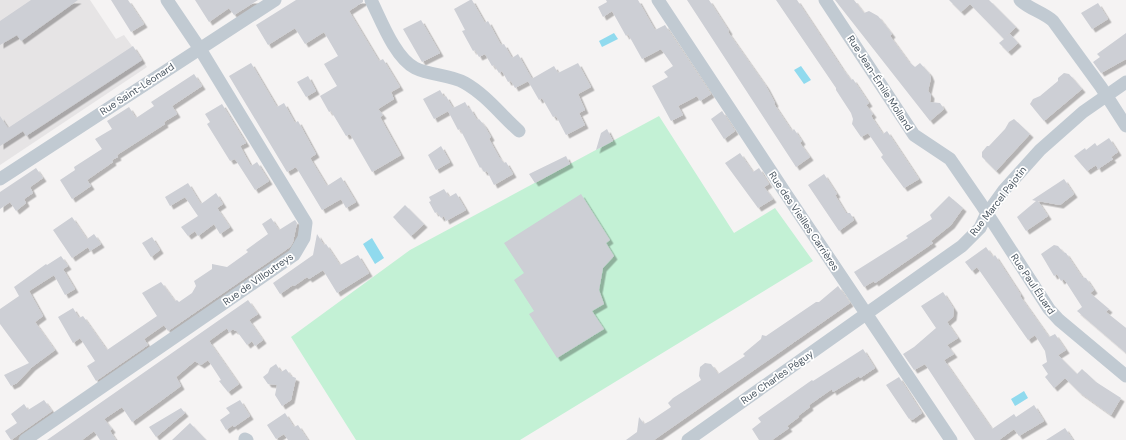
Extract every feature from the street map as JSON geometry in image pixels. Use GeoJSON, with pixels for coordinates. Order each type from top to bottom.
{"type":"FeatureCollection","features":[{"type":"Feature","properties":{"kind":"street","name":"Rue de Villoutreys"},"geometry":{"type":"LineString","coordinates":[[25,440],[294,255],[304,238],[306,223],[200,49],[167,0]]}},
{"type":"Feature","properties":{"kind":"street","name":"Rue Saint-Léonard"},"geometry":{"type":"LineString","coordinates":[[0,179],[275,0]]}},
{"type":"Feature","properties":{"kind":"street"},"geometry":{"type":"LineString","coordinates":[[371,0],[402,58],[415,68],[455,77],[466,83],[484,97],[519,131]]}},
{"type":"Feature","properties":{"kind":"street","name":"Rue des Vieilles Carrières"},"geometry":{"type":"LineString","coordinates":[[658,0],[951,440]]}},
{"type":"Feature","properties":{"kind":"street","name":"Rue Jean-Émile Molland"},"geometry":{"type":"LineString","coordinates":[[825,0],[914,135],[950,159],[981,204],[986,215]]}},
{"type":"Feature","properties":{"kind":"street"},"geometry":{"type":"LineString","coordinates":[[1020,0],[1028,6],[1045,14],[1053,21],[1101,87],[1105,96],[1126,126]]}},
{"type":"Feature","properties":{"kind":"street","name":"Rue Marcel Pajotin"},"geometry":{"type":"LineString","coordinates":[[866,314],[962,246],[980,228],[986,215],[1004,190],[1040,150],[1059,132],[1105,96],[1126,82]]}},
{"type":"Feature","properties":{"kind":"street","name":"Rue Paul Éluard"},"geometry":{"type":"LineString","coordinates":[[986,215],[1053,315],[1126,376]]}},
{"type":"Feature","properties":{"kind":"street","name":"Rue Charles Péguy"},"geometry":{"type":"LineString","coordinates":[[688,440],[866,314]]}},
{"type":"Feature","properties":{"kind":"shaded area"},"geometry":{"type":"Polygon","coordinates":[[[0,0],[90,0],[116,39],[124,35],[147,67],[0,165],[0,0]]]}},
{"type":"Feature","properties":{"kind":"green space"},"geometry":{"type":"Polygon","coordinates":[[[659,116],[734,233],[775,208],[813,261],[520,440],[356,440],[291,337],[410,250],[659,116]]]}},
{"type":"Feature","properties":{"kind":"water"},"geometry":{"type":"Polygon","coordinates":[[[614,33],[618,39],[602,47],[599,41],[614,33]]]}},
{"type":"Feature","properties":{"kind":"water"},"geometry":{"type":"Polygon","coordinates":[[[801,66],[811,80],[804,84],[794,70],[801,66]]]}},
{"type":"Feature","properties":{"kind":"water"},"geometry":{"type":"Polygon","coordinates":[[[372,238],[384,258],[375,264],[363,244],[372,238]]]}},
{"type":"Feature","properties":{"kind":"water"},"geometry":{"type":"Polygon","coordinates":[[[1024,391],[1028,398],[1015,406],[1011,399],[1024,391]]]}},
{"type":"Feature","properties":{"kind":"building"},"geometry":{"type":"Polygon","coordinates":[[[31,0],[78,0],[21,41],[17,35],[0,45],[0,21],[31,0]]]}},
{"type":"Feature","properties":{"kind":"building"},"geometry":{"type":"Polygon","coordinates":[[[111,0],[128,0],[144,24],[131,32],[111,0]]]}},
{"type":"Feature","properties":{"kind":"building"},"geometry":{"type":"Polygon","coordinates":[[[195,0],[258,0],[234,15],[229,8],[209,22],[195,0]]]}},
{"type":"Feature","properties":{"kind":"building"},"geometry":{"type":"Polygon","coordinates":[[[296,0],[363,0],[363,2],[349,11],[379,61],[383,59],[400,87],[391,92],[394,99],[378,109],[383,115],[380,117],[401,155],[372,172],[350,134],[346,136],[320,96],[337,86],[324,64],[338,56],[324,32],[305,44],[295,28],[268,45],[256,25],[296,0]]]}},
{"type":"Feature","properties":{"kind":"building"},"geometry":{"type":"Polygon","coordinates":[[[472,0],[485,23],[488,21],[501,45],[504,44],[512,58],[518,54],[532,79],[515,88],[511,81],[508,82],[502,71],[499,73],[494,65],[492,66],[485,54],[479,57],[475,50],[473,51],[462,31],[465,30],[454,9],[472,0]]]}},
{"type":"Feature","properties":{"kind":"building"},"geometry":{"type":"Polygon","coordinates":[[[606,0],[638,0],[655,30],[665,25],[711,94],[700,101],[697,96],[678,106],[683,115],[671,121],[652,86],[668,77],[664,72],[673,66],[661,49],[642,59],[628,34],[626,36],[612,11],[603,17],[598,7],[607,2],[606,0]]]}},
{"type":"Feature","properties":{"kind":"building"},"geometry":{"type":"Polygon","coordinates":[[[687,0],[709,0],[729,31],[728,32],[766,86],[775,103],[774,104],[792,131],[794,129],[802,141],[800,143],[810,157],[796,167],[687,0]]]}},
{"type":"Feature","properties":{"kind":"building"},"geometry":{"type":"Polygon","coordinates":[[[776,0],[797,0],[842,68],[851,80],[853,79],[869,103],[866,105],[873,114],[871,116],[883,134],[887,131],[919,179],[904,188],[881,157],[883,155],[868,133],[861,137],[852,124],[853,119],[851,113],[836,88],[776,0]]]}},
{"type":"Feature","properties":{"kind":"building"},"geometry":{"type":"Polygon","coordinates":[[[835,0],[854,0],[864,13],[869,11],[878,16],[892,34],[890,36],[909,62],[915,67],[920,63],[929,73],[931,78],[928,91],[931,95],[930,102],[940,103],[944,109],[930,121],[835,0]]]}},
{"type":"Feature","properties":{"kind":"building"},"geometry":{"type":"Polygon","coordinates":[[[949,0],[989,0],[1016,27],[1005,38],[1010,34],[1018,43],[1008,52],[999,43],[1004,39],[970,4],[961,12],[949,0]]]}},
{"type":"Feature","properties":{"kind":"building"},"geometry":{"type":"Polygon","coordinates":[[[1098,3],[1108,19],[1092,29],[1081,13],[1098,3]]]}},
{"type":"Feature","properties":{"kind":"building"},"geometry":{"type":"Polygon","coordinates":[[[421,20],[440,53],[422,62],[403,29],[421,20]]]}},
{"type":"Feature","properties":{"kind":"building"},"geometry":{"type":"Polygon","coordinates":[[[1126,33],[1126,59],[1101,73],[1093,62],[1100,57],[1097,54],[1126,33]]]}},
{"type":"Feature","properties":{"kind":"building"},"geometry":{"type":"Polygon","coordinates":[[[133,46],[142,60],[26,136],[23,131],[0,146],[0,116],[8,128],[133,46]]]}},
{"type":"Feature","properties":{"kind":"building"},"geometry":{"type":"Polygon","coordinates":[[[251,63],[277,107],[284,103],[295,123],[298,121],[316,154],[310,158],[327,186],[341,177],[356,202],[346,208],[341,199],[322,210],[296,167],[287,172],[229,76],[251,63]]]}},
{"type":"Feature","properties":{"kind":"building"},"geometry":{"type":"Polygon","coordinates":[[[578,63],[591,87],[578,94],[585,110],[579,113],[585,125],[566,135],[556,116],[553,117],[542,98],[539,100],[528,81],[554,66],[558,73],[578,63]]]}},
{"type":"Feature","properties":{"kind":"building"},"geometry":{"type":"Polygon","coordinates":[[[1064,73],[1069,74],[1082,89],[1044,121],[1030,104],[1033,99],[1040,96],[1058,81],[1058,78],[1064,73]]]}},
{"type":"Feature","properties":{"kind":"building"},"geometry":{"type":"Polygon","coordinates":[[[194,74],[202,86],[172,106],[177,114],[164,122],[165,124],[117,155],[118,157],[112,160],[113,162],[87,180],[91,186],[72,199],[60,180],[75,170],[74,167],[102,149],[95,139],[112,129],[107,121],[129,107],[136,118],[154,106],[151,102],[194,74]]]}},
{"type":"Feature","properties":{"kind":"building"},"geometry":{"type":"Polygon","coordinates":[[[308,76],[316,91],[306,97],[297,82],[308,76]]]}},
{"type":"Feature","properties":{"kind":"building"},"geometry":{"type":"Polygon","coordinates":[[[440,90],[444,97],[446,96],[453,108],[465,102],[477,120],[479,119],[484,125],[491,137],[489,139],[499,157],[504,163],[506,162],[513,174],[494,185],[487,171],[484,172],[481,167],[480,168],[460,129],[458,130],[448,111],[434,119],[423,99],[440,90]]]}},
{"type":"Feature","properties":{"kind":"building"},"geometry":{"type":"Polygon","coordinates":[[[222,104],[246,143],[240,146],[251,166],[257,162],[269,181],[255,190],[235,159],[230,161],[207,124],[210,122],[205,114],[222,104]]]}},
{"type":"Feature","properties":{"kind":"building"},"geometry":{"type":"Polygon","coordinates":[[[722,111],[735,131],[724,139],[711,119],[722,111]]]}},
{"type":"Feature","properties":{"kind":"building"},"geometry":{"type":"Polygon","coordinates":[[[1014,119],[1030,134],[996,171],[982,157],[982,152],[1005,129],[1009,122],[1014,119]]]}},
{"type":"Feature","properties":{"kind":"building"},"geometry":{"type":"Polygon","coordinates":[[[607,129],[613,141],[596,150],[601,133],[607,129]]]}},
{"type":"Feature","properties":{"kind":"building"},"geometry":{"type":"Polygon","coordinates":[[[1109,138],[1118,152],[1111,157],[1113,159],[1098,169],[1096,165],[1087,171],[1074,156],[1085,148],[1086,150],[1095,143],[1097,146],[1109,138]]]}},
{"type":"Feature","properties":{"kind":"building"},"geometry":{"type":"Polygon","coordinates":[[[441,146],[450,162],[436,170],[428,155],[441,146]]]}},
{"type":"Feature","properties":{"kind":"building"},"geometry":{"type":"Polygon","coordinates":[[[740,153],[753,172],[759,168],[769,184],[764,187],[773,199],[758,208],[725,163],[740,153]]]}},
{"type":"Feature","properties":{"kind":"building"},"geometry":{"type":"Polygon","coordinates":[[[566,156],[570,164],[535,183],[529,174],[566,156]]]}},
{"type":"Feature","properties":{"kind":"building"},"geometry":{"type":"Polygon","coordinates":[[[36,168],[43,178],[30,187],[33,193],[24,199],[26,203],[16,211],[10,202],[0,209],[0,192],[36,168]]]}},
{"type":"Feature","properties":{"kind":"building"},"geometry":{"type":"Polygon","coordinates":[[[824,174],[837,194],[835,195],[846,213],[850,213],[854,220],[839,231],[808,185],[824,174]]]}},
{"type":"Feature","properties":{"kind":"building"},"geometry":{"type":"Polygon","coordinates":[[[1064,179],[1074,194],[1060,205],[1038,201],[1048,216],[1026,231],[1017,217],[1036,201],[1032,200],[1064,179]]]}},
{"type":"Feature","properties":{"kind":"building"},"geometry":{"type":"Polygon","coordinates":[[[188,183],[201,204],[216,193],[223,204],[217,208],[230,227],[220,234],[214,224],[198,236],[195,231],[188,236],[181,227],[198,216],[185,197],[170,206],[165,197],[188,183]]]}},
{"type":"Feature","properties":{"kind":"building"},"geometry":{"type":"Polygon","coordinates":[[[444,189],[449,197],[456,193],[466,210],[446,221],[444,216],[441,218],[437,212],[435,213],[429,202],[431,201],[429,197],[444,189]]]}},
{"type":"Feature","properties":{"kind":"building"},"geometry":{"type":"Polygon","coordinates":[[[581,194],[610,240],[606,243],[614,256],[603,268],[599,290],[604,304],[592,311],[604,329],[557,358],[529,314],[534,311],[514,280],[524,273],[504,243],[581,194]]]}},
{"type":"Feature","properties":{"kind":"building"},"geometry":{"type":"Polygon","coordinates":[[[949,196],[963,208],[951,225],[931,241],[933,243],[875,283],[874,281],[864,287],[854,272],[908,238],[906,236],[932,219],[930,215],[949,196]]]}},
{"type":"Feature","properties":{"kind":"building"},"geometry":{"type":"Polygon","coordinates":[[[405,205],[424,224],[411,236],[393,217],[405,205]]]}},
{"type":"Feature","properties":{"kind":"building"},"geometry":{"type":"Polygon","coordinates":[[[72,217],[87,239],[94,234],[101,244],[90,251],[88,247],[72,258],[53,230],[72,217]]]}},
{"type":"Feature","properties":{"kind":"building"},"geometry":{"type":"Polygon","coordinates":[[[271,218],[279,230],[295,220],[297,223],[293,242],[290,247],[168,331],[164,325],[144,339],[148,345],[96,381],[87,366],[95,361],[80,338],[73,343],[58,317],[73,308],[79,318],[83,316],[107,350],[157,316],[142,293],[161,282],[175,301],[177,300],[179,302],[192,293],[196,286],[194,281],[212,269],[212,264],[227,267],[248,252],[246,250],[268,234],[262,224],[271,218]]]}},
{"type":"Feature","properties":{"kind":"building"},"geometry":{"type":"Polygon","coordinates":[[[317,234],[324,245],[326,244],[340,265],[358,255],[369,273],[337,293],[323,270],[309,279],[307,277],[280,294],[273,283],[313,255],[317,234]]]}},
{"type":"Feature","properties":{"kind":"building"},"geometry":{"type":"Polygon","coordinates":[[[152,237],[160,250],[151,257],[142,243],[152,237]]]}},
{"type":"Feature","properties":{"kind":"building"},"geometry":{"type":"Polygon","coordinates":[[[1054,245],[1058,246],[1063,252],[1066,253],[1082,277],[1086,278],[1094,290],[1090,293],[1109,309],[1106,312],[1126,328],[1126,353],[1077,311],[1082,307],[1064,279],[1061,281],[1057,274],[1054,276],[1041,254],[1054,245]]]}},
{"type":"Feature","properties":{"kind":"building"},"geometry":{"type":"Polygon","coordinates":[[[986,247],[993,257],[995,255],[1021,295],[1020,296],[1049,337],[1055,334],[1066,350],[1058,355],[1077,374],[1082,369],[1096,382],[1121,398],[1111,415],[1079,392],[1065,378],[1054,388],[1045,377],[1048,374],[1042,365],[1047,362],[1045,351],[1035,335],[1028,340],[977,267],[972,271],[965,262],[986,247]]]}},
{"type":"Feature","properties":{"kind":"building"},"geometry":{"type":"Polygon","coordinates":[[[61,256],[68,266],[63,269],[75,289],[65,295],[54,275],[29,291],[43,316],[35,322],[55,350],[32,367],[17,383],[11,386],[4,375],[29,363],[0,324],[0,309],[19,296],[14,287],[46,264],[47,265],[61,256]]]}},
{"type":"Feature","properties":{"kind":"building"},"geometry":{"type":"Polygon","coordinates":[[[838,286],[850,303],[654,440],[626,440],[637,432],[639,417],[644,424],[650,421],[671,407],[668,403],[673,398],[701,380],[699,376],[700,367],[705,363],[711,364],[718,374],[745,356],[743,354],[761,339],[762,335],[766,336],[816,302],[819,302],[838,286]]]}},
{"type":"Feature","properties":{"kind":"building"},"geometry":{"type":"Polygon","coordinates":[[[943,292],[954,309],[953,317],[947,322],[958,338],[947,345],[954,354],[944,360],[992,429],[1014,414],[1016,417],[1034,405],[1044,421],[1019,436],[1014,429],[999,440],[975,440],[925,364],[914,370],[903,354],[914,347],[936,328],[921,306],[943,292]]]}},
{"type":"Feature","properties":{"kind":"building"},"geometry":{"type":"Polygon","coordinates":[[[248,300],[258,314],[249,320],[263,340],[255,346],[252,341],[247,345],[236,330],[235,331],[233,329],[229,332],[227,328],[209,341],[239,384],[228,392],[219,381],[221,380],[208,360],[201,365],[195,361],[176,377],[181,386],[132,422],[122,407],[104,419],[112,429],[110,431],[116,440],[100,440],[94,431],[82,440],[47,440],[248,300]]]}},
{"type":"Feature","properties":{"kind":"building"},"geometry":{"type":"Polygon","coordinates":[[[863,349],[875,368],[860,378],[859,376],[833,392],[832,389],[809,405],[810,407],[787,426],[789,428],[772,440],[759,440],[752,429],[761,422],[758,418],[812,380],[813,381],[863,349]]]}},
{"type":"Feature","properties":{"kind":"building"},"geometry":{"type":"Polygon","coordinates":[[[276,364],[281,372],[286,369],[291,376],[296,378],[291,400],[282,406],[275,395],[277,385],[268,384],[263,377],[268,373],[270,368],[276,364]]]}},
{"type":"Feature","properties":{"kind":"building"},"geometry":{"type":"Polygon","coordinates":[[[899,377],[922,413],[912,420],[911,418],[909,419],[886,385],[899,377]]]}},
{"type":"Feature","properties":{"kind":"building"},"geometry":{"type":"Polygon","coordinates":[[[44,400],[52,411],[11,440],[5,431],[17,423],[11,414],[24,404],[28,410],[44,400]]]}},
{"type":"Feature","properties":{"kind":"building"},"geometry":{"type":"Polygon","coordinates":[[[240,400],[250,416],[234,427],[233,425],[226,430],[220,420],[230,413],[226,408],[240,400]]]}},
{"type":"Feature","properties":{"kind":"building"},"geometry":{"type":"Polygon","coordinates":[[[181,408],[185,413],[156,437],[149,427],[181,408]]]}},
{"type":"Feature","properties":{"kind":"building"},"geometry":{"type":"Polygon","coordinates":[[[285,413],[294,427],[298,425],[308,440],[288,440],[284,434],[276,439],[267,425],[285,413]]]}},
{"type":"Feature","properties":{"kind":"building"},"geometry":{"type":"Polygon","coordinates":[[[190,423],[206,440],[172,440],[190,423]]]}},
{"type":"Feature","properties":{"kind":"building"},"geometry":{"type":"Polygon","coordinates":[[[1065,428],[1073,440],[1046,440],[1065,428]]]}}]}
